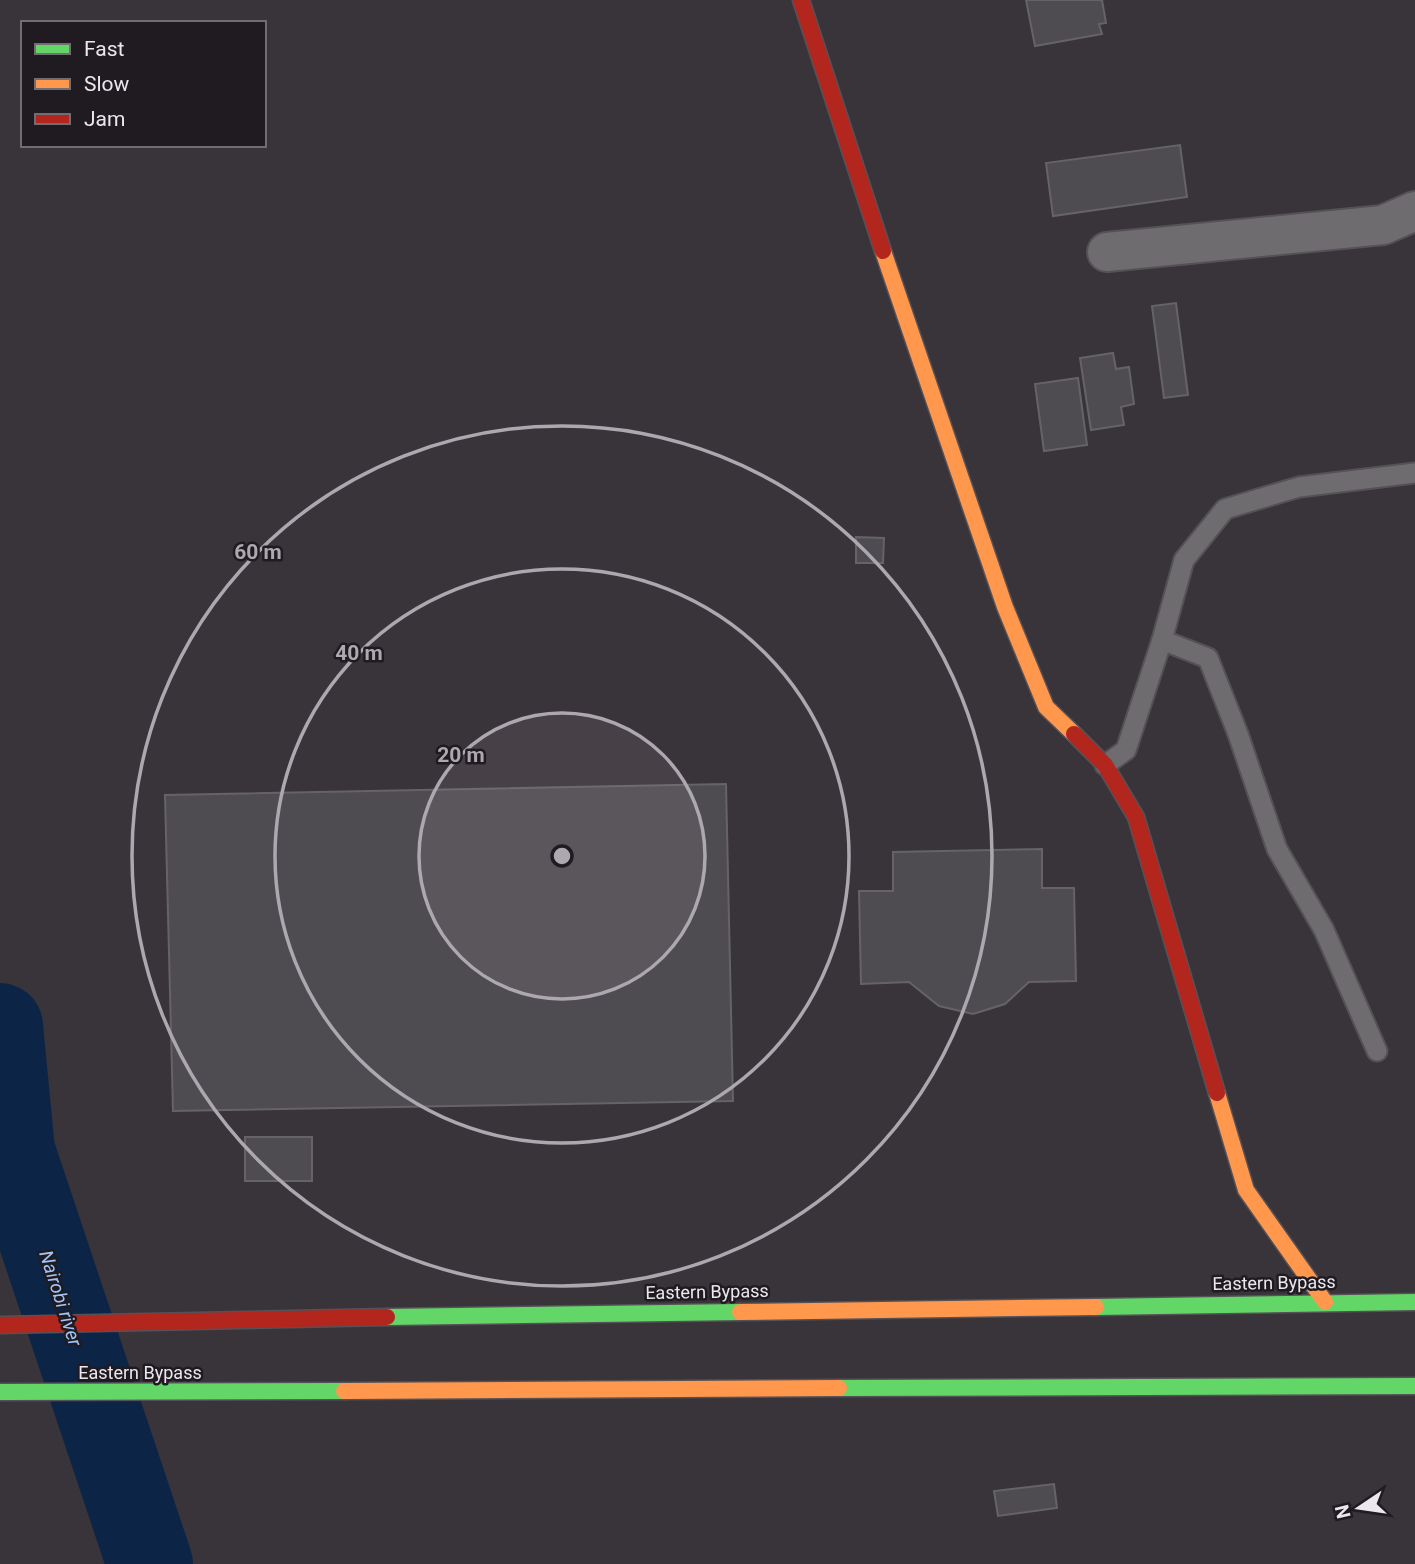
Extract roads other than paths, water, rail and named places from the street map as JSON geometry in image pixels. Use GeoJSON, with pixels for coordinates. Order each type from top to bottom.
{"type":"FeatureCollection","features":[{"type":"Feature","properties":{"kind":"main road"},"geometry":{"type":"LineString","coordinates":[[802,0],[915,349],[1004,607],[1046,707],[1104,765],[1136,817],[1186,994],[1247,1190],[1325,1302]]}},
{"type":"Feature","properties":{"kind":"main road","name":"Eastern Bypass"},"geometry":{"type":"LineString","coordinates":[[0,1325],[1415,1302]]}},
{"type":"Feature","properties":{"kind":"main road","name":"Eastern Bypass"},"geometry":{"type":"LineString","coordinates":[[0,1392],[1415,1386]]}},
{"type":"Feature","properties":{"kind":"street"},"geometry":{"type":"LineString","coordinates":[[1107,252],[1383,225],[1415,211]]}},
{"type":"Feature","properties":{"kind":"lane"},"geometry":{"type":"LineString","coordinates":[[1104,765],[1126,750],[1162,640],[1184,560],[1225,509],[1299,488],[1415,473]]}},
{"type":"Feature","properties":{"kind":"lane"},"geometry":{"type":"LineString","coordinates":[[1162,640],[1209,658],[1277,849],[1324,930],[1377,1051]]}},
{"type":"Feature","properties":{"kind":"waterway","name":"Nairobi river"},"geometry":{"type":"LineString","coordinates":[[0,1026],[12,1151],[150,1564]]}}]}
